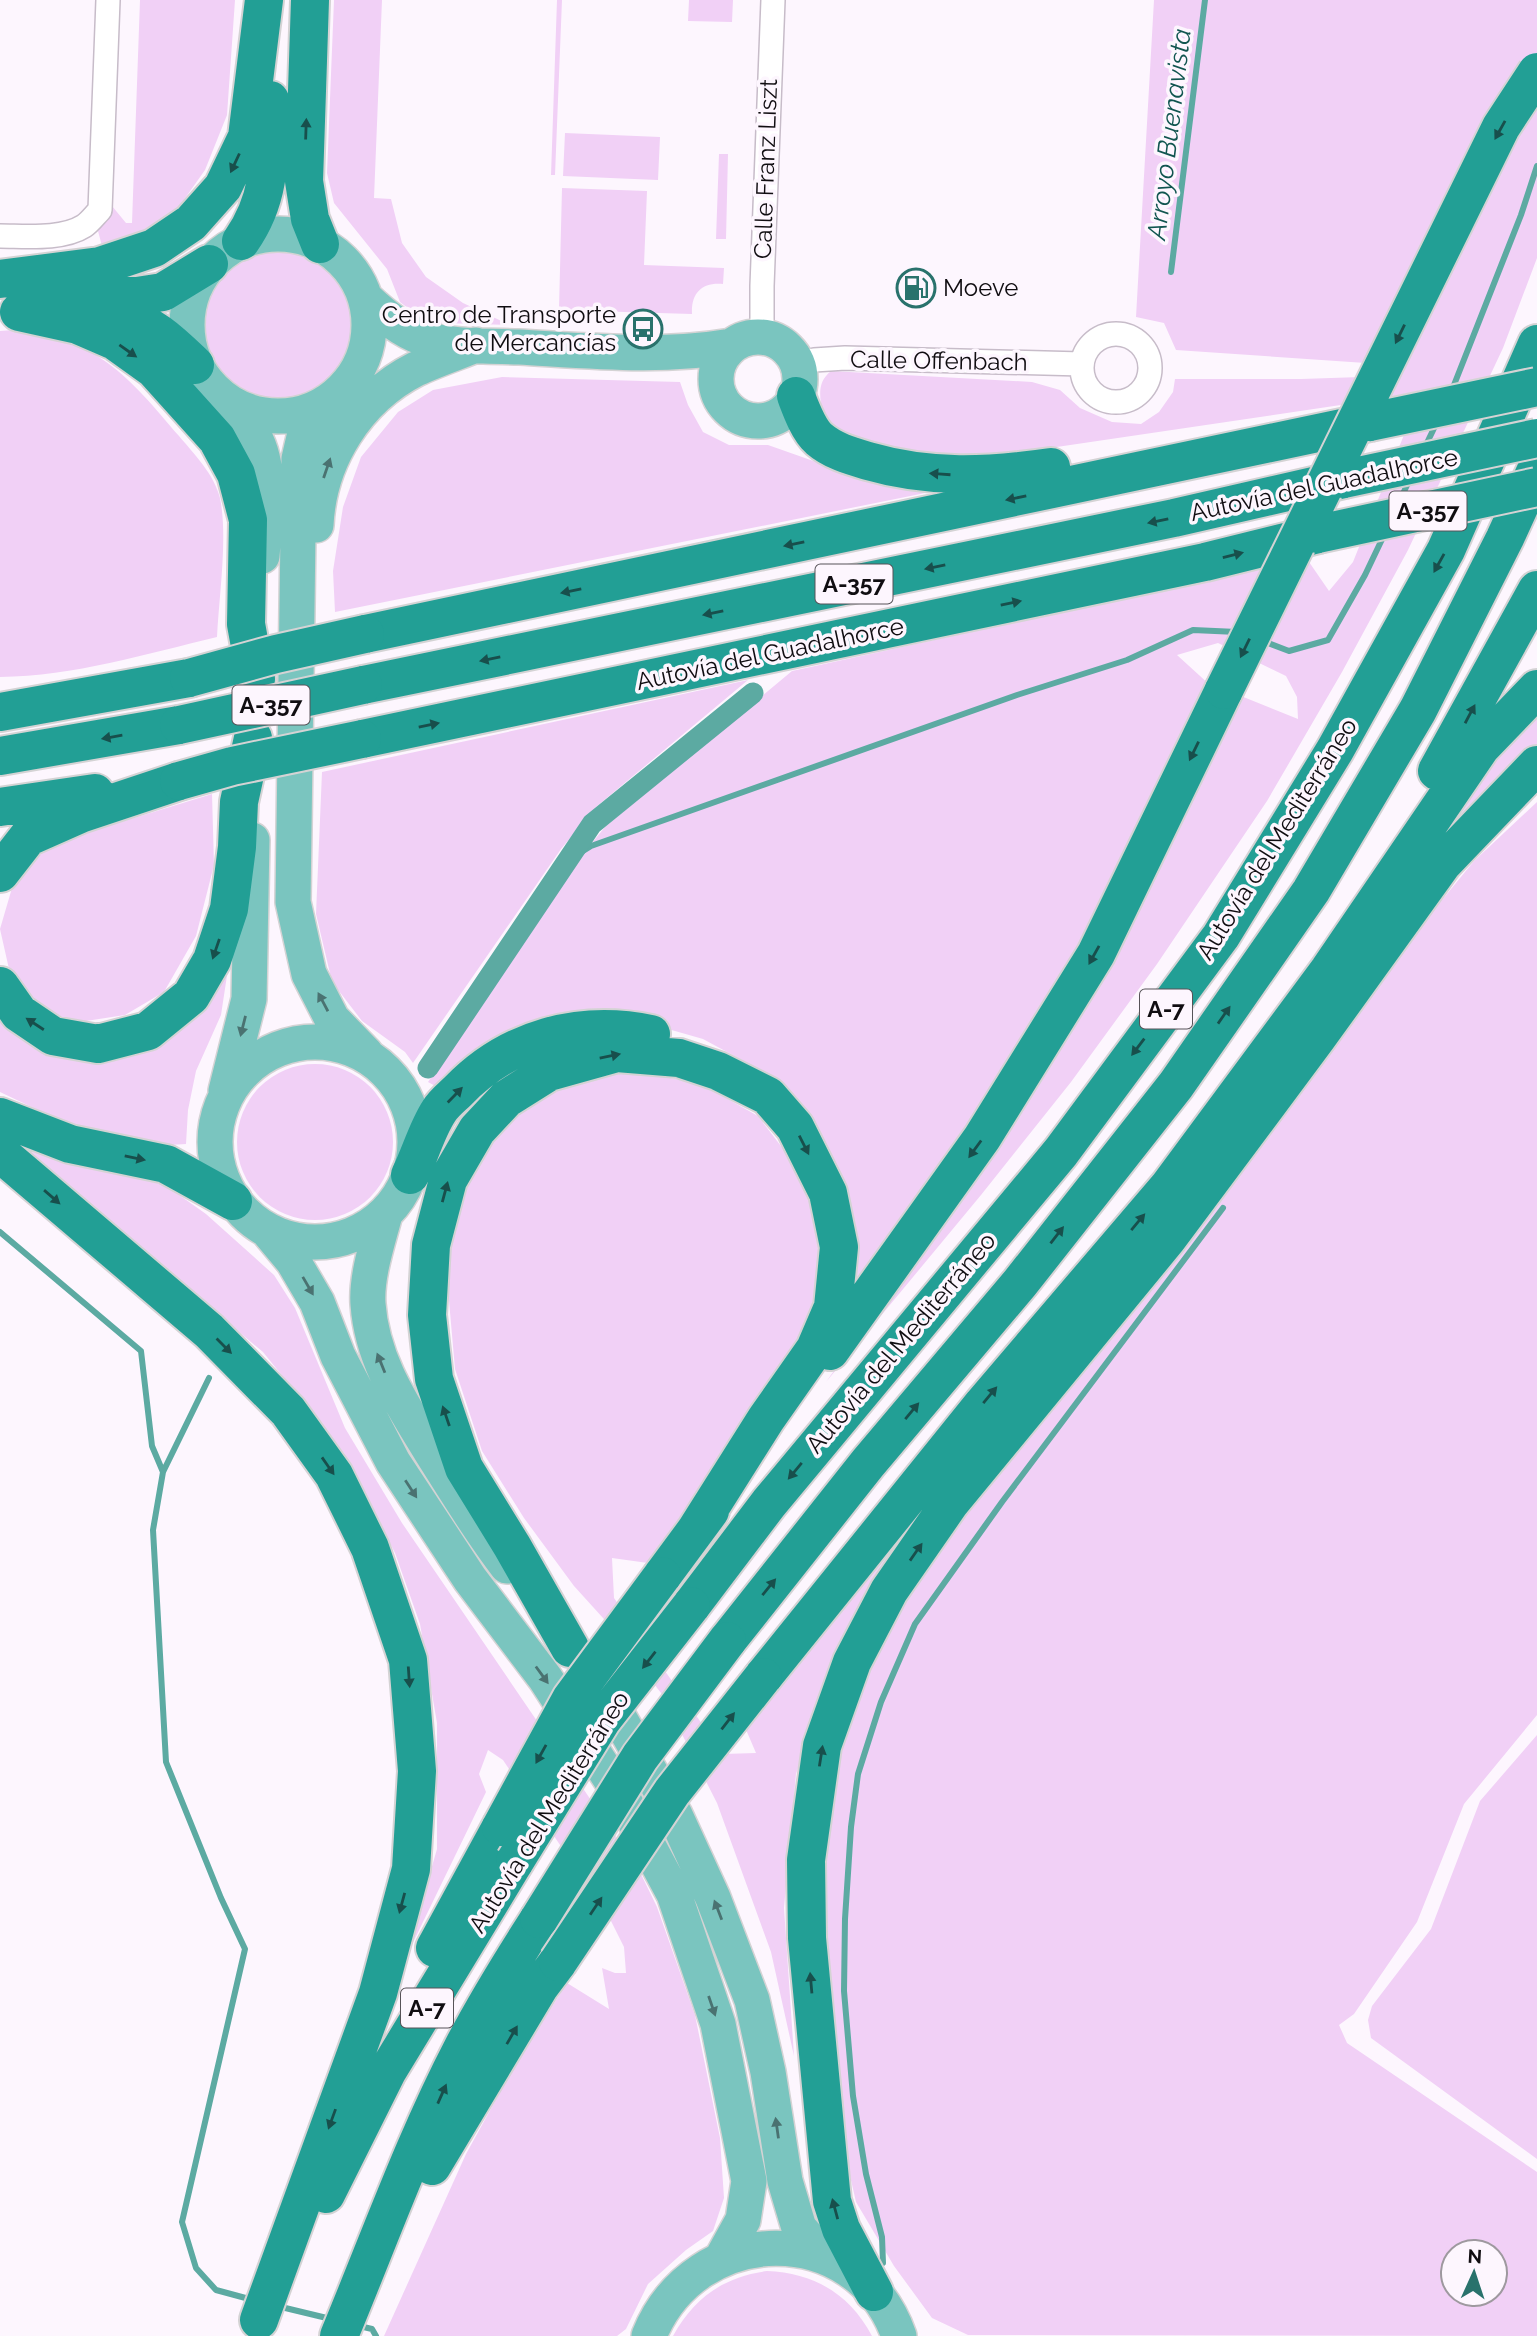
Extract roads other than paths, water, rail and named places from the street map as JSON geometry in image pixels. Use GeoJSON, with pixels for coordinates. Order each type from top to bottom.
{"type":"FeatureCollection","features":[{"type":"Feature","properties":{"kind":"highway"},"geometry":{"type":"LineString","coordinates":[[0,279],[100,266],[154,248],[191,223],[223,187],[247,137],[264,0]]}},
{"type":"Feature","properties":{"kind":"highway"},"geometry":{"type":"LineString","coordinates":[[241,241],[255,221],[267,185],[271,0]]}},
{"type":"Feature","properties":{"kind":"highway"},"geometry":{"type":"LineString","coordinates":[[310,0],[304,181],[310,219],[320,244]]}},
{"type":"Feature","properties":{"kind":"highway"},"geometry":{"type":"LineString","coordinates":[[508,1844],[571,1699],[833,1347],[990,1126],[1096,954],[1501,127],[1537,72]]}},
{"type":"Feature","properties":{"kind":"highway"},"geometry":{"type":"LineString","coordinates":[[6,307],[33,293],[137,296],[163,292],[209,264]]}},
{"type":"Feature","properties":{"kind":"highway"},"geometry":{"type":"LineString","coordinates":[[6,307],[123,317],[147,325],[172,343],[195,365]]}},
{"type":"Feature","properties":{"kind":"highway"},"geometry":{"type":"LineString","coordinates":[[6,307],[78,325],[115,341],[154,369],[217,439],[236,474],[247,520],[246,624],[266,666]]}},
{"type":"Feature","properties":{"kind":"highway","name":"Autovía del Mediterráneo"},"geometry":{"type":"LineString","coordinates":[[332,2158],[387,2072],[508,1844],[769,1503],[1061,1152],[1221,936],[1335,750],[1446,550],[1537,344]]}},
{"type":"Feature","properties":{"kind":"highway"},"geometry":{"type":"LineString","coordinates":[[797,383],[818,438],[845,454],[902,471],[951,475],[1004,474],[1157,450],[1251,449]]}},
{"type":"Feature","properties":{"kind":"highway"},"geometry":{"type":"LineString","coordinates":[[0,690],[25,692],[266,666],[365,635],[1537,387]]}},
{"type":"Feature","properties":{"kind":"highway","name":"Autovía del Guadalhorce"},"geometry":{"type":"LineString","coordinates":[[0,756],[179,725],[1174,518],[1537,438]]}},
{"type":"Feature","properties":{"kind":"highway","name":"Autovía del Mediterráneo"},"geometry":{"type":"LineString","coordinates":[[426,2156],[462,2049],[504,1974],[640,1757],[727,1641],[868,1463],[1020,1283],[1176,1085],[1311,891],[1418,710],[1505,538],[1537,468]]}},
{"type":"Feature","properties":{"kind":"highway","name":"Autovía del Guadalhorce"},"geometry":{"type":"LineString","coordinates":[[0,807],[179,781],[232,766],[1205,562],[1318,534],[1537,488]]}},
{"type":"Feature","properties":{"kind":"highway"},"geometry":{"type":"LineString","coordinates":[[1272,1045],[1308,978],[1357,904],[1454,743],[1537,590]]}},
{"type":"Feature","properties":{"kind":"highway"},"geometry":{"type":"LineString","coordinates":[[0,712],[189,673]]}},
{"type":"Feature","properties":{"kind":"highway"},"geometry":{"type":"LineString","coordinates":[[342,2336],[426,2156],[477,2095],[540,1986],[672,1793],[983,1404],[1169,1186],[1329,970],[1481,747],[1537,689]]}},
{"type":"Feature","properties":{"kind":"highway"},"geometry":{"type":"LineString","coordinates":[[0,986],[19,1013],[53,1036],[98,1044],[148,1031],[191,996],[212,960],[229,909],[237,847],[239,802],[253,738]]}},
{"type":"Feature","properties":{"kind":"highway"},"geometry":{"type":"LineString","coordinates":[[874,2292],[841,2229],[832,2201],[807,1938],[806,1860],[822,1746],[852,1662],[889,1591],[950,1503],[1168,1238],[1443,863],[1537,765]]}},
{"type":"Feature","properties":{"kind":"highway"},"geometry":{"type":"LineString","coordinates":[[0,873],[28,837],[80,814],[179,781]]}},
{"type":"Feature","properties":{"kind":"highway"},"geometry":{"type":"LineString","coordinates":[[410,1175],[439,1110],[475,1074],[514,1048],[566,1031],[624,1028],[684,1041],[736,1066],[768,1096],[795,1127],[828,1193],[839,1247],[833,1307],[815,1349],[766,1419],[696,1530]]}},
{"type":"Feature","properties":{"kind":"highway"},"geometry":{"type":"LineString","coordinates":[[569,1648],[512,1546],[464,1468],[434,1379],[427,1314],[431,1245],[448,1180],[477,1130],[506,1100],[549,1072],[617,1053],[679,1058],[718,1071],[768,1096]]}},
{"type":"Feature","properties":{"kind":"highway"},"geometry":{"type":"LineString","coordinates":[[0,1117],[71,1144],[166,1164],[233,1201]]}},
{"type":"Feature","properties":{"kind":"highway"},"geometry":{"type":"LineString","coordinates":[[0,1153],[209,1331],[288,1410],[334,1475],[370,1548],[408,1660],[417,1771],[411,1869],[332,2158],[256,2328]]}},
{"type":"Feature","properties":{"kind":"main road"},"geometry":{"type":"LineString","coordinates":[[324,405],[302,414],[278,417],[254,414],[231,404],[210,387],[195,365],[187,339],[187,313],[194,287],[209,264],[241,241],[281,233],[301,236],[335,254],[349,267],[359,282],[370,320],[369,342],[351,381]]}},
{"type":"Feature","properties":{"kind":"main road"},"geometry":{"type":"LineString","coordinates":[[366,299],[404,330],[425,339],[476,345],[658,354],[696,352],[747,341],[775,341],[786,348],[795,359],[797,383],[788,408],[776,416],[762,420],[735,414],[724,404],[718,391],[716,379],[723,355],[747,341]]}},
{"type":"Feature","properties":{"kind":"main road"},"geometry":{"type":"LineString","coordinates":[[231,404],[255,438],[263,463],[266,666],[253,738],[250,999],[216,1121],[212,1148],[221,1179],[233,1201],[254,1222],[268,1231],[301,1241],[336,1240],[365,1229],[385,1214],[404,1190],[410,1175],[416,1139],[412,1112],[400,1087],[384,1068],[366,1054],[332,1019],[309,974],[293,902],[299,459],[305,433],[324,405],[351,381],[403,353],[426,348],[476,345]]}},
{"type":"Feature","properties":{"kind":"main road"},"geometry":{"type":"LineString","coordinates":[[296,729],[313,606],[316,514],[321,484],[332,454],[354,420],[388,387],[416,369],[476,345]]}},
{"type":"Feature","properties":{"kind":"main road"},"geometry":{"type":"LineString","coordinates":[[658,354],[691,366],[718,391]]}},
{"type":"Feature","properties":{"kind":"main road"},"geometry":{"type":"LineString","coordinates":[[226,1091],[246,1067],[273,1050],[297,1042],[336,1043],[366,1054]]}},
{"type":"Feature","properties":{"kind":"main road"},"geometry":{"type":"LineString","coordinates":[[385,1214],[374,1254],[368,1302],[376,1350],[391,1386],[478,1528],[614,1709],[675,1815],[713,1898],[752,2000],[768,2072],[785,2181],[799,2228],[825,2257]]}},
{"type":"Feature","properties":{"kind":"main road"},"geometry":{"type":"LineString","coordinates":[[268,1231],[293,1261],[317,1302],[338,1356],[393,1462],[470,1579],[545,1678],[621,1795],[674,1894],[718,2024],[749,2181],[743,2220],[722,2258]]}},
{"type":"Feature","properties":{"kind":"main road"},"geometry":{"type":"LineString","coordinates":[[649,2335],[661,2310],[678,2289],[698,2271],[722,2258],[756,2248],[791,2248],[825,2257],[852,2272],[874,2292],[899,2336]]}},
{"type":"Feature","properties":{"kind":"street"},"geometry":{"type":"LineString","coordinates":[[0,236],[29,237],[65,233],[83,226],[100,210],[108,0]]}},
{"type":"Feature","properties":{"kind":"street","name":"Calle Franz Liszt"},"geometry":{"type":"LineString","coordinates":[[747,341],[762,286],[773,0]]}},
{"type":"Feature","properties":{"kind":"street","name":"Calle Offenbach"},"geometry":{"type":"LineString","coordinates":[[797,383],[814,360],[845,358],[1082,364]]}},
{"type":"Feature","properties":{"kind":"waterway","name":"Arroyo Buenavista"},"geometry":{"type":"LineString","coordinates":[[1171,272],[1205,0]]}},
{"type":"Feature","properties":{"kind":"waterway"},"geometry":{"type":"LineString","coordinates":[[1452,390],[1521,215],[1537,166]]}},
{"type":"Feature","properties":{"kind":"waterway"},"geometry":{"type":"LineString","coordinates":[[1425,447],[1437,422]]}},
{"type":"Feature","properties":{"kind":"waterway"},"geometry":{"type":"LineString","coordinates":[[1398,504],[1410,479]]}},
{"type":"Feature","properties":{"kind":"waterway"},"geometry":{"type":"LineString","coordinates":[[1260,640],[1289,651],[1328,640],[1385,533]]}},
{"type":"Feature","properties":{"kind":"waterway"},"geometry":{"type":"LineString","coordinates":[[567,861],[591,846],[1017,695],[1127,660],[1193,630],[1237,632]]}},
{"type":"Feature","properties":{"kind":"waterway"},"geometry":{"type":"LineString","coordinates":[[428,1068],[592,824],[753,693]]}},
{"type":"Feature","properties":{"kind":"waterway"},"geometry":{"type":"LineString","coordinates":[[883,2263],[882,2237],[866,2174],[853,2096],[844,1991],[851,1827],[858,1774],[881,1702],[915,1624],[1002,1502],[1223,1208]]}},
{"type":"Feature","properties":{"kind":"waterway"},"geometry":{"type":"LineString","coordinates":[[0,1232],[141,1351],[152,1446],[163,1472]]}},
{"type":"Feature","properties":{"kind":"waterway"},"geometry":{"type":"LineString","coordinates":[[209,1378],[163,1472],[153,1530],[166,1762],[221,1898],[245,1949],[182,2222],[196,2268],[216,2290],[253,2300]]}},
{"type":"Feature","properties":{"kind":"waterway"},"geometry":{"type":"LineString","coordinates":[[277,2306],[331,2319]]}},
{"type":"Feature","properties":{"kind":"waterway"},"geometry":{"type":"LineString","coordinates":[[355,2325],[372,2329],[376,2336]]}},
{"type":"Feature","properties":{"kind":"place","name":"Moeve"},"geometry":{"type":"Point","coordinates":[916,288]}},
{"type":"Feature","properties":{"kind":"place","name":"Centro de Transporte de Mercancías"},"geometry":{"type":"Point","coordinates":[643,329]}}]}
